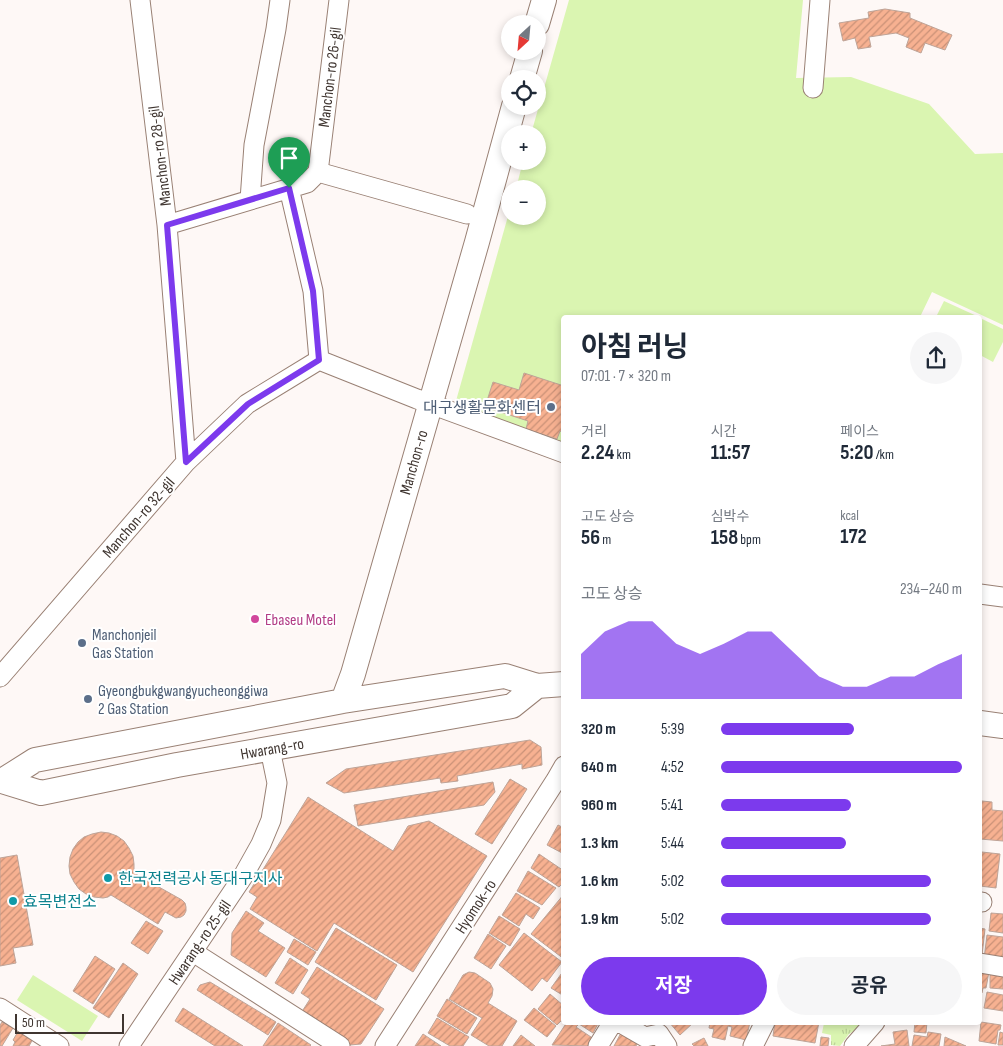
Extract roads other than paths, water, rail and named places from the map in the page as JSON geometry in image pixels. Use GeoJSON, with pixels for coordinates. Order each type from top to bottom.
{"type":"FeatureCollection","features":[{"type":"Feature","properties":{"kind":"main road"},"geometry":{"type":"LineString","coordinates":[[540,15],[544,0]]}},
{"type":"Feature","properties":{"kind":"main road","name":"Manchon-ro"},"geometry":{"type":"LineString","coordinates":[[343,701],[353,674],[512,115]]}},
{"type":"Feature","properties":{"kind":"main road","name":"Hwarang-ro"},"geometry":{"type":"LineString","coordinates":[[1,781],[35,760],[343,701],[505,676],[537,686],[561,684]]}},
{"type":"Feature","properties":{"kind":"main road","name":"Hwarang-ro"},"geometry":{"type":"LineString","coordinates":[[1,781],[41,793],[178,765],[512,706],[537,686]]}},
{"type":"Feature","properties":{"kind":"main road"},"geometry":{"type":"LineString","coordinates":[[982,723],[1003,726]]}},
{"type":"Feature","properties":{"kind":"street","name":"Manchon-ro 28-gil"},"geometry":{"type":"LineString","coordinates":[[140,0],[167,225],[186,462]]}},
{"type":"Feature","properties":{"kind":"street"},"geometry":{"type":"LineString","coordinates":[[250,200],[254,145],[280,0]]}},
{"type":"Feature","properties":{"kind":"street","name":"Manchon-ro 26-gil"},"geometry":{"type":"LineString","coordinates":[[318,172],[338,0]]}},
{"type":"Feature","properties":{"kind":"street"},"geometry":{"type":"LineString","coordinates":[[813,88],[820,0]]}},
{"type":"Feature","properties":{"kind":"street"},"geometry":{"type":"LineString","coordinates":[[167,225],[307,183],[318,172],[467,214]]}},
{"type":"Feature","properties":{"kind":"street"},"geometry":{"type":"LineString","coordinates":[[289,188],[313,291],[319,360],[561,452]]}},
{"type":"Feature","properties":{"kind":"street","name":"Manchon-ro 32-gil"},"geometry":{"type":"LineString","coordinates":[[0,677],[186,462],[248,404],[319,360]]}},
{"type":"Feature","properties":{"kind":"street"},"geometry":{"type":"LineString","coordinates":[[982,594],[1003,597]]}},
{"type":"Feature","properties":{"kind":"street","name":"Hwarang-ro 25-gil"},"geometry":{"type":"LineString","coordinates":[[130,1046],[242,878],[261,844],[271,820],[277,783],[270,749]]}},
{"type":"Feature","properties":{"kind":"street","name":"Hyomok-ro"},"geometry":{"type":"LineString","coordinates":[[385,1046],[561,776]]}},
{"type":"Feature","properties":{"kind":"street"},"geometry":{"type":"LineString","coordinates":[[193,952],[340,1046]]}},
{"type":"Feature","properties":{"kind":"street"},"geometry":{"type":"LineString","coordinates":[[982,964],[1003,967]]}},
{"type":"Feature","properties":{"kind":"street"},"geometry":{"type":"LineString","coordinates":[[0,1008],[59,1046]]}},
{"type":"Feature","properties":{"kind":"street"},"geometry":{"type":"LineString","coordinates":[[598,1046],[611,1025]]}},
{"type":"Feature","properties":{"kind":"street"},"geometry":{"type":"LineString","coordinates":[[624,1025],[645,1037],[659,1034],[667,1046]]}},
{"type":"Feature","properties":{"kind":"street"},"geometry":{"type":"LineString","coordinates":[[753,1046],[764,1025]]}},
{"type":"Feature","properties":{"kind":"street"},"geometry":{"type":"LineString","coordinates":[[854,1046],[872,1025]]}},
{"type":"Feature","properties":{"kind":"place","name":"대구생활문화센터"},"geometry":{"type":"Point","coordinates":[551,407]}},
{"type":"Feature","properties":{"kind":"place","name":"Ebaseu Motel"},"geometry":{"type":"Point","coordinates":[255,619]}},
{"type":"Feature","properties":{"kind":"place","name":"Manchonjeil Gas Station"},"geometry":{"type":"Point","coordinates":[82,643]}},
{"type":"Feature","properties":{"kind":"place","name":"Gyeongbukgwangyucheonggiwa 2 Gas Station"},"geometry":{"type":"Point","coordinates":[88,699]}},
{"type":"Feature","properties":{"kind":"place","name":"한국전력공사 동대구지사"},"geometry":{"type":"Point","coordinates":[108,878]}},
{"type":"Feature","properties":{"kind":"place","name":"효목변전소"},"geometry":{"type":"Point","coordinates":[13,901]}}]}
